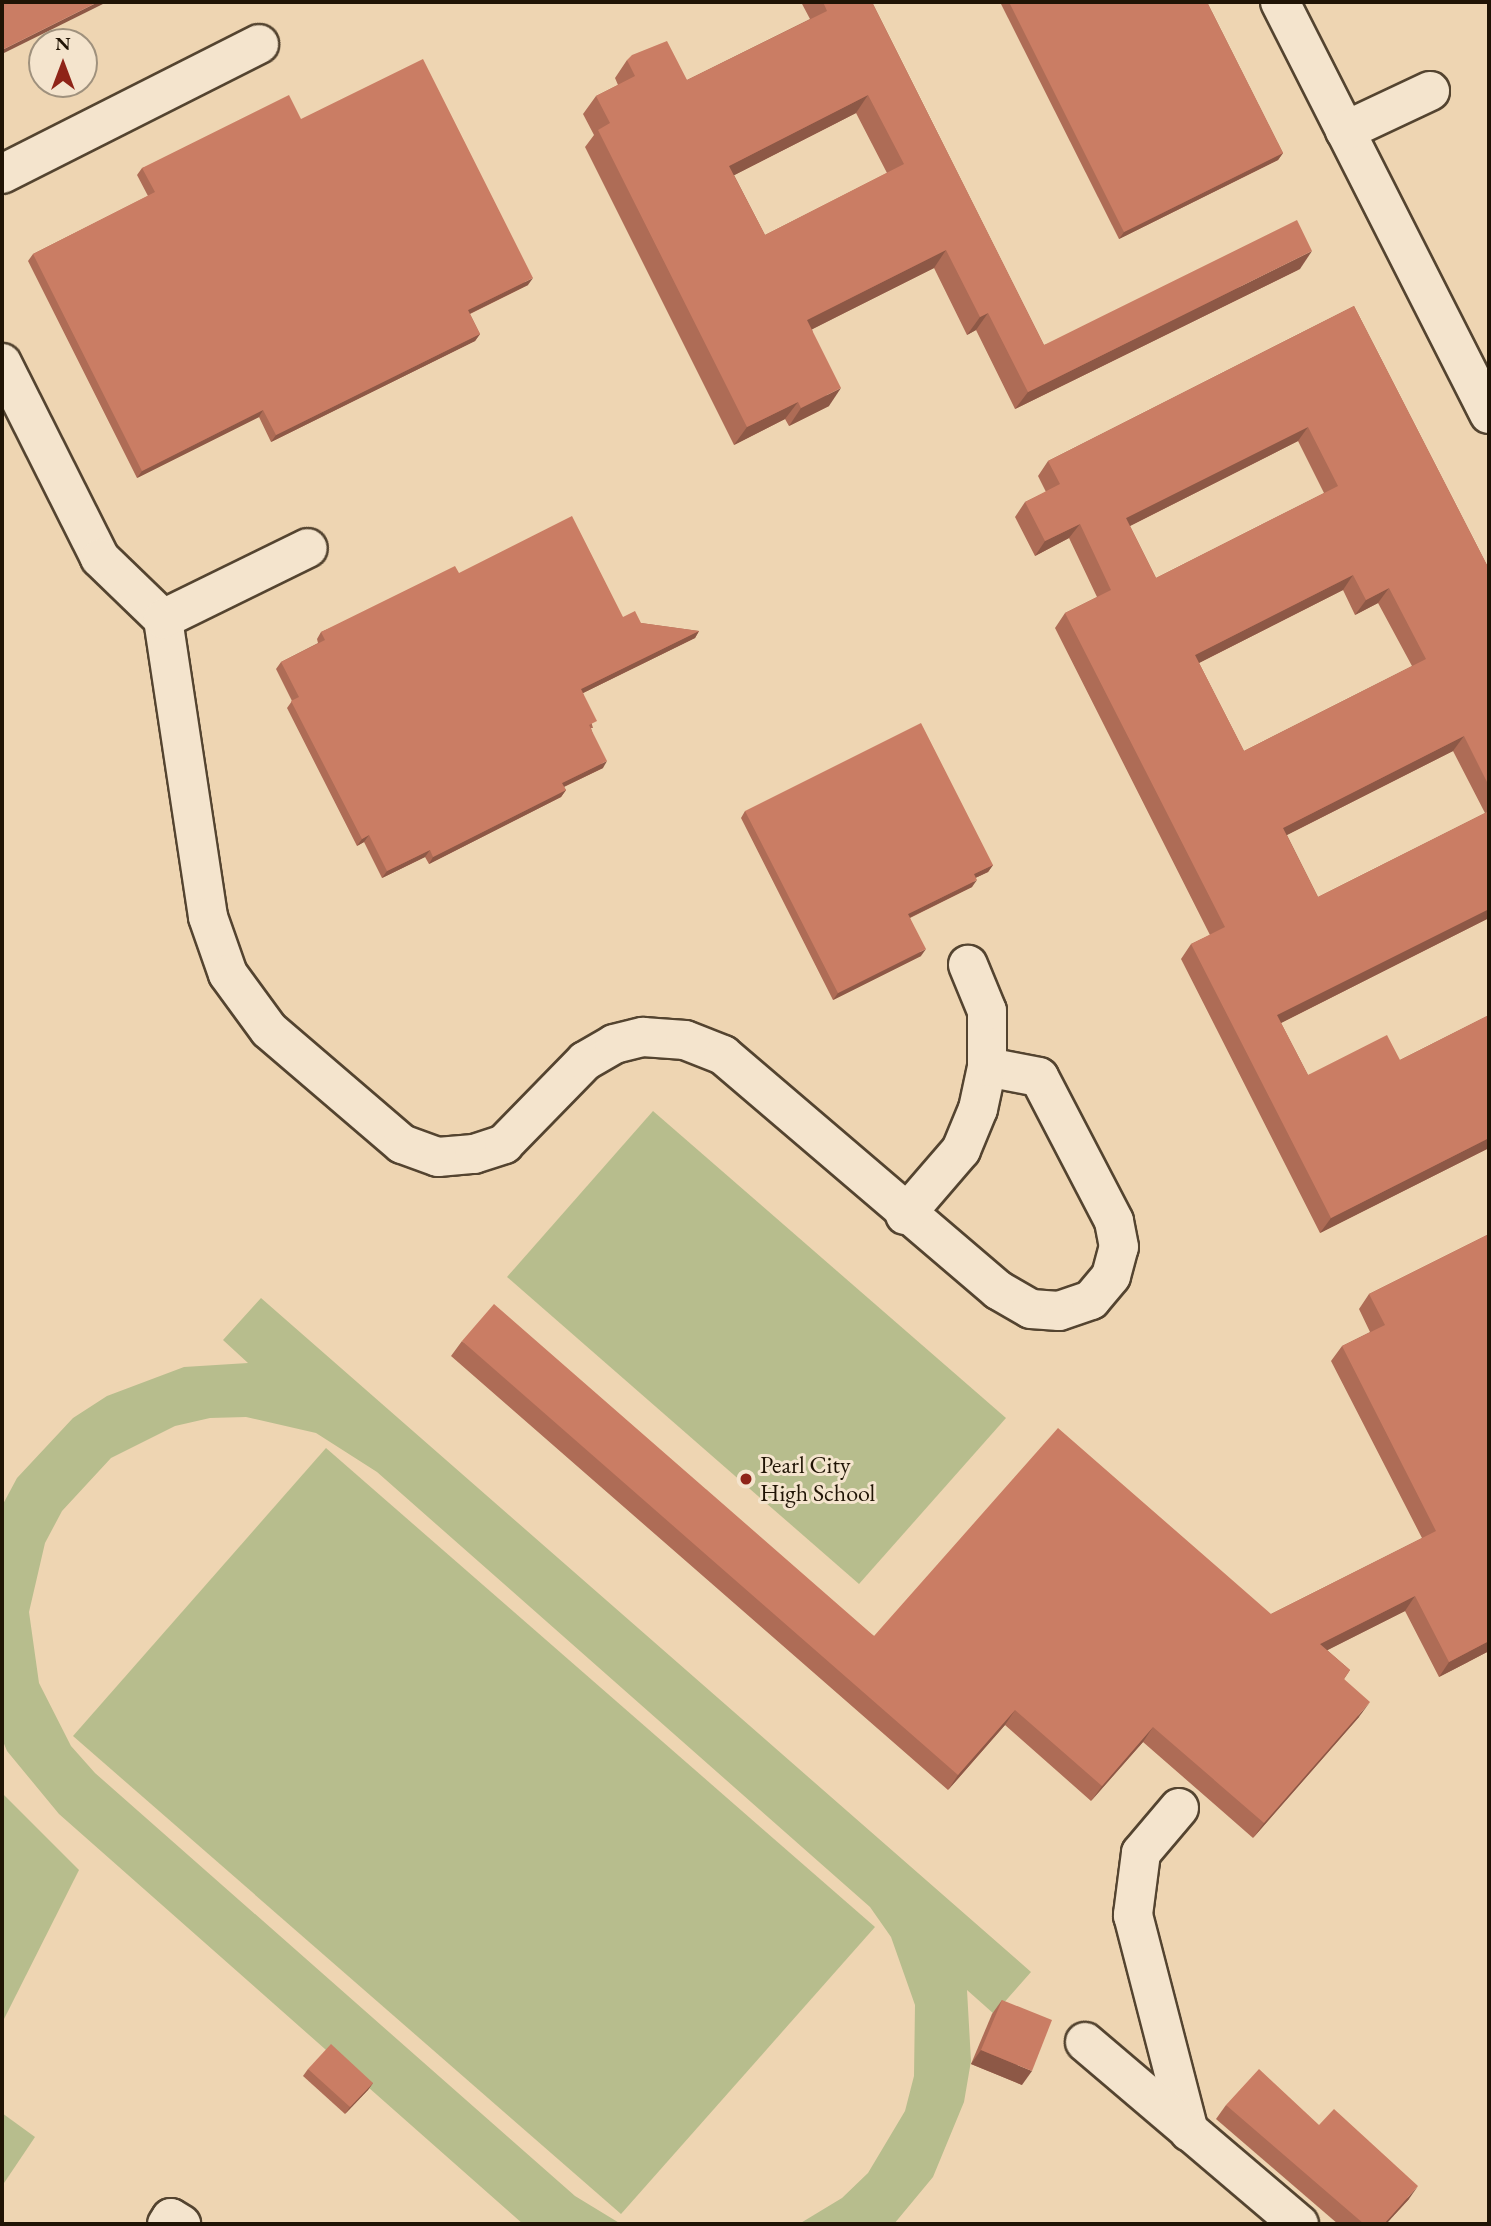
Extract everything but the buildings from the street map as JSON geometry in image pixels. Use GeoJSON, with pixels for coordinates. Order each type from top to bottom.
{"type":"FeatureCollection","features":[{"type":"Feature","properties":{"kind":"lane"},"geometry":{"type":"LineString","coordinates":[[1280,2],[1489,414]]}},
{"type":"Feature","properties":{"kind":"lane"},"geometry":{"type":"LineString","coordinates":[[2,174],[259,44]]}},
{"type":"Feature","properties":{"kind":"lane"},"geometry":{"type":"LineString","coordinates":[[1345,131],[1430,90]]}},
{"type":"Feature","properties":{"kind":"lane"},"geometry":{"type":"LineString","coordinates":[[2,363],[100,558],[163,619],[208,917],[228,974],[269,1030],[402,1143],[438,1157],[474,1154],[504,1144],[585,1061],[614,1044],[643,1037],[685,1040],[723,1055],[905,1215],[998,1290],[1031,1309],[1059,1311],[1091,1300],[1111,1276],[1119,1247],[1114,1221],[1039,1077],[986,1067]]}},
{"type":"Feature","properties":{"kind":"lane"},"geometry":{"type":"LineString","coordinates":[[163,619],[308,548]]}},
{"type":"Feature","properties":{"kind":"lane"},"geometry":{"type":"LineString","coordinates":[[905,1215],[961,1150],[978,1109],[986,1067],[987,1011],[968,965]]}},
{"type":"Feature","properties":{"kind":"lane"},"geometry":{"type":"LineString","coordinates":[[1179,1808],[1140,1853],[1133,1915],[1189,2132]]}},
{"type":"Feature","properties":{"kind":"lane"},"geometry":{"type":"LineString","coordinates":[[1084,2042],[1299,2224]]}},
{"type":"Feature","properties":{"kind":"lane"},"geometry":{"type":"LineString","coordinates":[[167,2224],[171,2218],[181,2224]]}},
{"type":"Feature","properties":{"kind":"green space"},"geometry":{"type":"Polygon","coordinates":[[[653,1111],[1006,1418],[859,1584],[507,1277],[653,1111]]]}},
{"type":"Feature","properties":{"kind":"green space"},"geometry":{"type":"Polygon","coordinates":[[[261,1298],[1031,1972],[994,2014],[967,1990],[971,2061],[964,2102],[933,2177],[894,2224],[799,2224],[842,2198],[868,2173],[905,2111],[914,2076],[915,2005],[891,1937],[870,1907],[377,1472],[316,1433],[246,1417],[210,1418],[175,1426],[111,1458],[62,1511],[45,1543],[29,1612],[39,1683],[71,1746],[95,1773],[575,2196],[621,2224],[523,2224],[59,1814],[7,1751],[2,1739],[2,1506],[17,1478],[73,1418],[107,1396],[184,1367],[248,1363],[223,1340],[261,1298]]]}},
{"type":"Feature","properties":{"kind":"green space"},"geometry":{"type":"Polygon","coordinates":[[[326,1448],[875,1927],[621,2214],[73,1736],[326,1448]]]}},
{"type":"Feature","properties":{"kind":"green space"},"geometry":{"type":"Polygon","coordinates":[[[2,1793],[79,1870],[2,2023],[2,1793]]]}},
{"type":"Feature","properties":{"kind":"green space"},"geometry":{"type":"Polygon","coordinates":[[[2,2113],[35,2137],[2,2186],[2,2113]]]}},
{"type":"Feature","properties":{"kind":"place","name":"Pearl City High School"},"geometry":{"type":"Point","coordinates":[746,1479]}}]}
